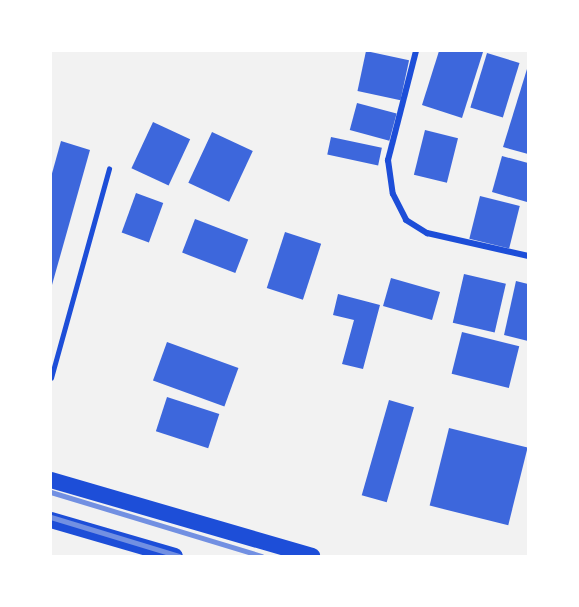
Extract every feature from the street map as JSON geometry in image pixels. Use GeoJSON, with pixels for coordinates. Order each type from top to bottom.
{"type":"FeatureCollection","features":[{"type":"Feature","properties":{"kind":"highway"},"geometry":{"type":"LineString","coordinates":[[51,480],[312,556]]}},
{"type":"Feature","properties":{"kind":"highway"},"geometry":{"type":"LineString","coordinates":[[51,520],[175,556]]}},
{"type":"Feature","properties":{"kind":"street"},"geometry":{"type":"LineString","coordinates":[[416,51],[388,160],[393,194],[406,220],[427,233],[528,256]]}},
{"type":"Feature","properties":{"kind":"lane"},"geometry":{"type":"LineString","coordinates":[[51,378],[109,169]]}},
{"type":"Feature","properties":{"kind":"building"},"geometry":{"type":"Polygon","coordinates":[[[366,51],[409,60],[401,100],[357,91],[366,51]]]}},
{"type":"Feature","properties":{"kind":"building"},"geometry":{"type":"Polygon","coordinates":[[[439,51],[483,52],[462,118],[422,105],[439,51]]]}},
{"type":"Feature","properties":{"kind":"building"},"geometry":{"type":"Polygon","coordinates":[[[487,53],[520,63],[503,117],[470,108],[487,53]]]}},
{"type":"Feature","properties":{"kind":"building"},"geometry":{"type":"Polygon","coordinates":[[[528,70],[528,154],[503,147],[528,70]]]}},
{"type":"Feature","properties":{"kind":"building"},"geometry":{"type":"Polygon","coordinates":[[[357,103],[397,114],[389,141],[350,130],[357,103]]]}},
{"type":"Feature","properties":{"kind":"building"},"geometry":{"type":"Polygon","coordinates":[[[153,122],[190,139],[169,186],[131,168],[153,122]]]}},
{"type":"Feature","properties":{"kind":"building"},"geometry":{"type":"Polygon","coordinates":[[[425,130],[458,138],[447,183],[414,175],[425,130]]]}},
{"type":"Feature","properties":{"kind":"building"},"geometry":{"type":"Polygon","coordinates":[[[212,132],[253,151],[229,202],[188,183],[212,132]]]}},
{"type":"Feature","properties":{"kind":"building"},"geometry":{"type":"Polygon","coordinates":[[[331,137],[382,148],[378,165],[327,155],[331,137]]]}},
{"type":"Feature","properties":{"kind":"building"},"geometry":{"type":"Polygon","coordinates":[[[61,141],[90,150],[52,285],[51,177],[61,141]]]}},
{"type":"Feature","properties":{"kind":"building"},"geometry":{"type":"Polygon","coordinates":[[[502,156],[528,163],[527,202],[492,192],[502,156]]]}},
{"type":"Feature","properties":{"kind":"building"},"geometry":{"type":"Polygon","coordinates":[[[136,193],[163,203],[149,242],[122,232],[136,193]]]}},
{"type":"Feature","properties":{"kind":"building"},"geometry":{"type":"Polygon","coordinates":[[[480,196],[520,206],[509,249],[469,239],[480,196]]]}},
{"type":"Feature","properties":{"kind":"building"},"geometry":{"type":"Polygon","coordinates":[[[195,219],[248,239],[235,273],[182,253],[195,219]]]}},
{"type":"Feature","properties":{"kind":"building"},"geometry":{"type":"Polygon","coordinates":[[[285,232],[321,244],[303,300],[267,288],[285,232]]]}},
{"type":"Feature","properties":{"kind":"building"},"geometry":{"type":"Polygon","coordinates":[[[464,274],[506,284],[495,332],[453,323],[464,274]]]}},
{"type":"Feature","properties":{"kind":"building"},"geometry":{"type":"Polygon","coordinates":[[[391,278],[440,292],[432,320],[383,306],[391,278]]]}},
{"type":"Feature","properties":{"kind":"building"},"geometry":{"type":"Polygon","coordinates":[[[516,281],[528,284],[528,341],[504,335],[516,281]]]}},
{"type":"Feature","properties":{"kind":"building"},"geometry":{"type":"Polygon","coordinates":[[[338,294],[380,305],[363,369],[342,364],[354,320],[333,315],[338,294]]]}},
{"type":"Feature","properties":{"kind":"building"},"geometry":{"type":"Polygon","coordinates":[[[462,332],[519,346],[509,388],[452,374],[462,332]]]}},
{"type":"Feature","properties":{"kind":"building"},"geometry":{"type":"Polygon","coordinates":[[[167,342],[238,368],[224,407],[153,381],[167,342]]]}},
{"type":"Feature","properties":{"kind":"building"},"geometry":{"type":"Polygon","coordinates":[[[167,397],[219,414],[208,448],[156,431],[167,397]]]}},
{"type":"Feature","properties":{"kind":"building"},"geometry":{"type":"Polygon","coordinates":[[[389,400],[414,407],[387,502],[362,495],[389,400]]]}},
{"type":"Feature","properties":{"kind":"building"},"geometry":{"type":"Polygon","coordinates":[[[449,428],[528,448],[508,525],[430,506],[449,428]]]}},
{"type":"Feature","properties":{"kind":"railway"},"geometry":{"type":"LineString","coordinates":[[51,492],[261,556]]}},
{"type":"Feature","properties":{"kind":"railway"},"geometry":{"type":"LineString","coordinates":[[51,517],[179,556]]}}]}
